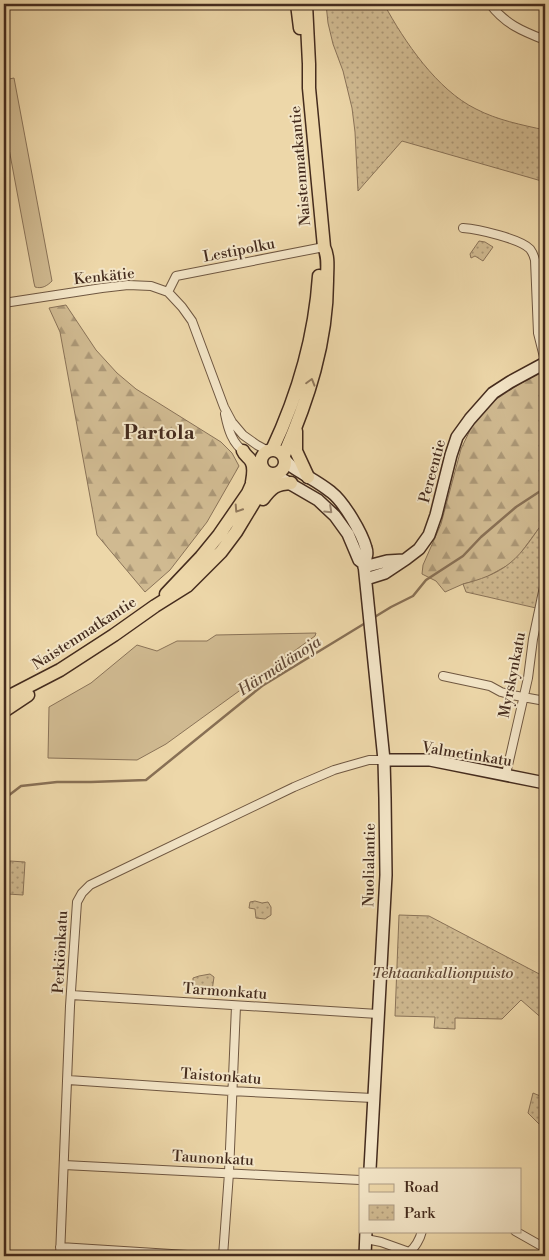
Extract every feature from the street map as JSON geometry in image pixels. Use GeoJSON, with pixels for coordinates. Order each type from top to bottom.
{"type":"FeatureCollection","features":[{"type":"Feature","properties":{"kind":"main road","name":"Naistenmatkantie"},"geometry":{"type":"LineString","coordinates":[[297,4],[305,72],[309,85]]}},
{"type":"Feature","properties":{"kind":"main road","name":"Naistenmatkantie"},"geometry":{"type":"LineString","coordinates":[[306,4],[309,85],[324,246],[328,256],[324,329],[311,384],[296,428],[274,453],[264,445],[270,440],[278,426],[288,402],[294,400],[306,360],[314,322],[320,258],[324,246]]}},
{"type":"Feature","properties":{"kind":"main road"},"geometry":{"type":"LineString","coordinates":[[296,428],[296,451],[308,477]]}},
{"type":"Feature","properties":{"kind":"main road"},"geometry":{"type":"LineString","coordinates":[[243,451],[245,456],[251,461],[253,468],[252,484]]}},
{"type":"Feature","properties":{"kind":"main road"},"geometry":{"type":"LineString","coordinates":[[274,453],[284,468],[278,474],[267,470],[263,456],[274,453]]}},
{"type":"Feature","properties":{"kind":"main road","name":"Naistenmatkantie"},"geometry":{"type":"LineString","coordinates":[[155,606],[179,578],[201,557],[244,500],[252,484],[267,470]]}},
{"type":"Feature","properties":{"kind":"main road","name":"Naistenmatkantie"},"geometry":{"type":"LineString","coordinates":[[4,699],[48,677],[187,586],[221,552],[236,532],[247,514],[267,470]]}},
{"type":"Feature","properties":{"kind":"main road"},"geometry":{"type":"LineString","coordinates":[[247,514],[256,510],[272,487],[291,483]]}},
{"type":"Feature","properties":{"kind":"main road"},"geometry":{"type":"LineString","coordinates":[[4,711],[35,691],[48,677]]}},
{"type":"Feature","properties":{"kind":"street"},"geometry":{"type":"LineString","coordinates":[[490,4],[514,27],[545,40]]}},
{"type":"Feature","properties":{"kind":"street"},"geometry":{"type":"LineString","coordinates":[[463,228],[489,232],[527,246],[532,252],[535,260],[538,333],[545,362]]}},
{"type":"Feature","properties":{"kind":"street","name":"Lestipolku"},"geometry":{"type":"LineString","coordinates":[[168,292],[176,276],[324,246]]}},
{"type":"Feature","properties":{"kind":"street","name":"Kenkätie"},"geometry":{"type":"LineString","coordinates":[[4,303],[128,285],[151,286],[168,292]]}},
{"type":"Feature","properties":{"kind":"street"},"geometry":{"type":"LineString","coordinates":[[168,292],[192,321],[224,407],[238,430],[274,453]]}},
{"type":"Feature","properties":{"kind":"street","name":"Pereentie"},"geometry":{"type":"LineString","coordinates":[[366,579],[385,573],[406,560],[419,549],[429,535],[457,437],[470,418],[494,393],[545,362]]}},
{"type":"Feature","properties":{"kind":"street"},"geometry":{"type":"LineString","coordinates":[[224,407],[227,426],[235,442],[243,451],[267,470]]}},
{"type":"Feature","properties":{"kind":"street","name":"Nuolialantie"},"geometry":{"type":"LineString","coordinates":[[274,453],[332,492],[353,520],[367,550],[364,565],[384,760],[386,875],[370,1168]]}},
{"type":"Feature","properties":{"kind":"street","name":"Nuolialantie"},"geometry":{"type":"LineString","coordinates":[[267,470],[318,500],[335,516],[348,534],[359,560],[364,565]]}},
{"type":"Feature","properties":{"kind":"street"},"geometry":{"type":"LineString","coordinates":[[364,565],[406,560]]}},
{"type":"Feature","properties":{"kind":"street","name":"Myrskynkatu"},"geometry":{"type":"LineString","coordinates":[[506,774],[528,678],[533,639],[545,582]]}},
{"type":"Feature","properties":{"kind":"street"},"geometry":{"type":"LineString","coordinates":[[443,676],[490,686],[501,692],[545,701]]}},
{"type":"Feature","properties":{"kind":"street","name":"Perkiönkatu"},"geometry":{"type":"LineString","coordinates":[[60,1256],[76,902],[90,886],[302,783],[334,770],[369,760],[384,760]]}},
{"type":"Feature","properties":{"kind":"street","name":"Valmetinkatu"},"geometry":{"type":"LineString","coordinates":[[384,760],[430,760],[545,783]]}},
{"type":"Feature","properties":{"kind":"street","name":"Tarmonkatu"},"geometry":{"type":"LineString","coordinates":[[71,995],[378,1014]]}},
{"type":"Feature","properties":{"kind":"street"},"geometry":{"type":"LineString","coordinates":[[223,1256],[229,1173],[236,1006]]}},
{"type":"Feature","properties":{"kind":"street","name":"Taistonkatu"},"geometry":{"type":"LineString","coordinates":[[68,1080],[373,1098]]}},
{"type":"Feature","properties":{"kind":"street","name":"Taunonkatu"},"geometry":{"type":"LineString","coordinates":[[64,1165],[359,1180]]}},
{"type":"Feature","properties":{"kind":"street"},"geometry":{"type":"LineString","coordinates":[[365,1256],[366,1235],[409,1252],[413,1249],[422,1232]]}},
{"type":"Feature","properties":{"kind":"street"},"geometry":{"type":"LineString","coordinates":[[517,1232],[545,1248]]}},
{"type":"Feature","properties":{"kind":"street"},"geometry":{"type":"LineString","coordinates":[[60,1247],[203,1256]]}},
{"type":"Feature","properties":{"kind":"green space"},"geometry":{"type":"Polygon","coordinates":[[[326,4],[384,4],[401,33],[423,63],[448,90],[462,101],[492,116],[545,130],[545,182],[402,141],[358,191],[352,108],[343,71],[333,44],[326,4]]]}},
{"type":"Feature","properties":{"kind":"green space"},"geometry":{"type":"Polygon","coordinates":[[[14,78],[52,281],[40,288],[35,287],[34,283],[4,122],[4,80],[14,78]]]}},
{"type":"Feature","properties":{"kind":"green space"},"geometry":{"type":"Polygon","coordinates":[[[479,241],[493,247],[483,261],[475,256],[471,258],[470,254],[479,241]]]}},
{"type":"Feature","properties":{"kind":"green space"},"geometry":{"type":"Polygon","coordinates":[[[66,305],[96,350],[117,373],[136,389],[221,442],[232,453],[239,466],[207,522],[170,570],[145,592],[97,535],[60,332],[49,308],[66,305]]]}},
{"type":"Feature","properties":{"kind":"green space"},"geometry":{"type":"Polygon","coordinates":[[[545,371],[545,520],[520,554],[510,564],[483,579],[463,584],[445,592],[436,581],[422,574],[423,565],[441,524],[461,449],[473,424],[489,404],[521,383],[545,371]]]}},
{"type":"Feature","properties":{"kind":"green space"},"geometry":{"type":"Polygon","coordinates":[[[545,520],[545,566],[536,608],[466,592],[463,584],[494,573],[515,559],[545,520]]]}},
{"type":"Feature","properties":{"kind":"green space"},"geometry":{"type":"Polygon","coordinates":[[[316,633],[315,636],[166,744],[137,760],[48,758],[49,707],[91,683],[137,645],[157,651],[177,641],[207,641],[216,635],[316,633]]]}},
{"type":"Feature","properties":{"kind":"green space"},"geometry":{"type":"Polygon","coordinates":[[[10,861],[25,862],[23,895],[8,894],[10,861]]]}},
{"type":"Feature","properties":{"kind":"green space"},"geometry":{"type":"Polygon","coordinates":[[[250,902],[268,902],[271,907],[271,915],[265,919],[256,918],[255,909],[249,908],[250,902]]]}},
{"type":"Feature","properties":{"kind":"green space","name":"Tehtaankallionpuisto"},"geometry":{"type":"Polygon","coordinates":[[[399,915],[429,916],[545,977],[545,1021],[521,1000],[502,1019],[455,1018],[455,1029],[434,1028],[435,1017],[395,1016],[399,915]]]}},
{"type":"Feature","properties":{"kind":"green space"},"geometry":{"type":"Polygon","coordinates":[[[210,974],[214,977],[212,991],[193,989],[193,978],[210,974]]]}},
{"type":"Feature","properties":{"kind":"green space"},"geometry":{"type":"Polygon","coordinates":[[[533,1093],[545,1098],[545,1119],[539,1124],[528,1113],[533,1093]]]}},
{"type":"Feature","properties":{"kind":"waterway","name":"Härmälänoja"},"geometry":{"type":"LineString","coordinates":[[373,618],[413,596],[426,580],[463,556],[481,537],[516,507],[545,488]]}},
{"type":"Feature","properties":{"kind":"waterway","name":"Härmälänoja"},"geometry":{"type":"LineString","coordinates":[[4,799],[21,786],[57,782],[146,780],[262,686],[367,622]]}},
{"type":"Feature","properties":{"kind":"district","name":"Partola"},"geometry":{"type":"Point","coordinates":[159,432]}}]}
